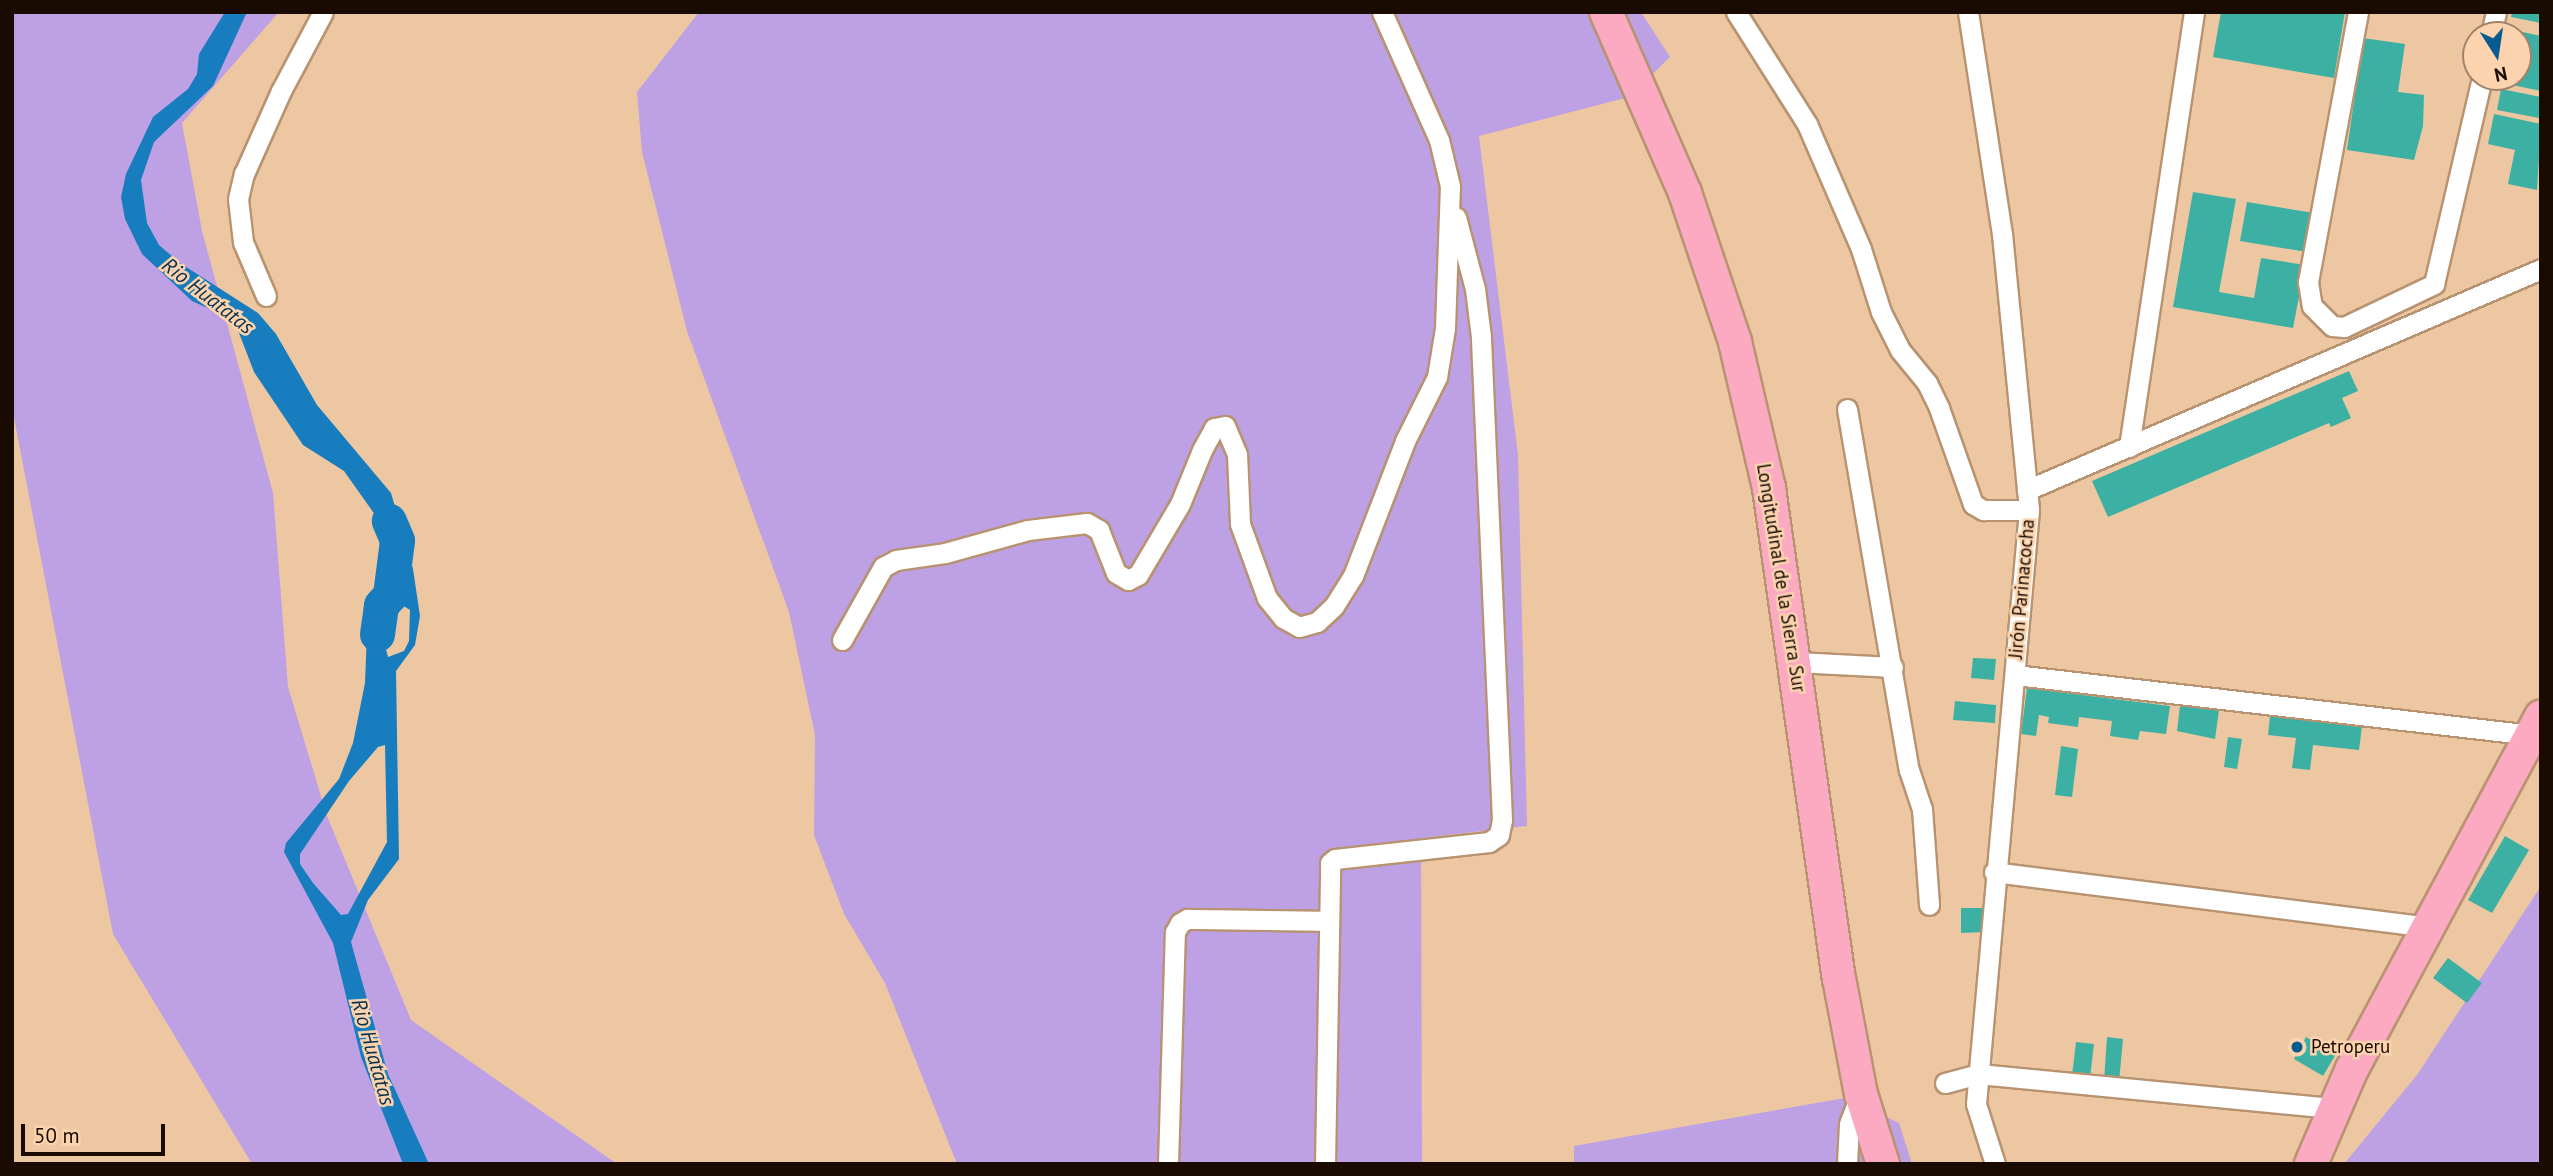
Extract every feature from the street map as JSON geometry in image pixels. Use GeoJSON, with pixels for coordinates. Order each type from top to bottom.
{"type":"FeatureCollection","features":[{"type":"Feature","properties":{"kind":"main road","name":"Longitudinal de la Sierra Sur"},"geometry":{"type":"LineString","coordinates":[[1606,12],[1685,193],[1735,342],[1769,488],[1796,662],[1839,978],[1861,1094],[1882,1164]]}},
{"type":"Feature","properties":{"kind":"main road"},"geometry":{"type":"LineString","coordinates":[[2311,1164],[2334,1108],[2536,726]]}},
{"type":"Feature","properties":{"kind":"street"},"geometry":{"type":"LineString","coordinates":[[266,296],[243,242],[238,199],[244,174],[281,91],[323,12]]}},
{"type":"Feature","properties":{"kind":"street"},"geometry":{"type":"LineString","coordinates":[[1325,1164],[1328,872],[1335,859],[1489,842],[1499,835],[1502,820],[1481,337],[1475,289],[1439,140],[1382,12]]}},
{"type":"Feature","properties":{"kind":"street"},"geometry":{"type":"LineString","coordinates":[[1736,12],[1807,124],[1861,249],[1881,312],[1899,350],[1939,408],[1973,504],[1983,510],[2028,500],[2129,447],[2540,267]]}},
{"type":"Feature","properties":{"kind":"street","name":"Jirón Parinacocha"},"geometry":{"type":"LineString","coordinates":[[1968,12],[2002,234],[2028,500],[2015,675],[1994,872],[1979,1074],[1978,1114],[1995,1164]]}},
{"type":"Feature","properties":{"kind":"street"},"geometry":{"type":"LineString","coordinates":[[2129,447],[2194,12]]}},
{"type":"Feature","properties":{"kind":"street"},"geometry":{"type":"LineString","coordinates":[[2358,12],[2308,282],[2312,306],[2332,326],[2344,327],[2434,284],[2479,91]]}},
{"type":"Feature","properties":{"kind":"street"},"geometry":{"type":"LineString","coordinates":[[842,640],[883,567],[896,560],[945,554],[1028,530],[1087,523],[1099,530],[1116,573],[1128,580],[1138,575],[1180,504],[1214,428],[1225,426],[1237,454],[1240,524],[1267,598],[1283,618],[1299,627],[1317,622],[1334,606],[1353,576],[1405,442],[1437,377],[1445,328],[1450,192]]}},
{"type":"Feature","properties":{"kind":"street"},"geometry":{"type":"LineString","coordinates":[[1847,409],[1909,770],[1922,809],[1929,905]]}},
{"type":"Feature","properties":{"kind":"street"},"geometry":{"type":"LineString","coordinates":[[1796,662],[1893,667]]}},
{"type":"Feature","properties":{"kind":"street"},"geometry":{"type":"LineString","coordinates":[[2015,675],[2536,726]]}},
{"type":"Feature","properties":{"kind":"street"},"geometry":{"type":"LineString","coordinates":[[1994,872],[2428,927]]}},
{"type":"Feature","properties":{"kind":"street"},"geometry":{"type":"LineString","coordinates":[[1168,1164],[1175,932],[1180,923],[1187,919],[1328,921]]}},
{"type":"Feature","properties":{"kind":"street"},"geometry":{"type":"LineString","coordinates":[[1945,1083],[1979,1074],[2334,1108]]}},
{"type":"Feature","properties":{"kind":"street"},"geometry":{"type":"LineString","coordinates":[[1847,1164],[1849,1124],[1861,1094]]}},
{"type":"Feature","properties":{"kind":"shaded area"},"geometry":{"type":"Polygon","coordinates":[[[12,12],[279,12],[182,123],[202,231],[273,493],[288,687],[327,816],[411,1020],[617,1164],[252,1164],[113,934],[12,407],[12,12]]]}},
{"type":"Feature","properties":{"kind":"shaded area"},"geometry":{"type":"Polygon","coordinates":[[[699,12],[1641,12],[1670,57],[1629,97],[1479,136],[1518,455],[1527,826],[1421,838],[1422,1164],[957,1164],[885,983],[844,914],[814,835],[815,735],[789,612],[687,331],[642,152],[637,92],[699,12]]]}},
{"type":"Feature","properties":{"kind":"shaded area"},"geometry":{"type":"Polygon","coordinates":[[[2541,886],[2541,1164],[2344,1164],[2417,1075],[2541,886]]]}},
{"type":"Feature","properties":{"kind":"shaded area"},"geometry":{"type":"Polygon","coordinates":[[[1845,1098],[1899,1123],[1912,1164],[1574,1164],[1574,1146],[1845,1098]]]}},
{"type":"Feature","properties":{"kind":"water"},"geometry":{"type":"Polygon","coordinates":[[[225,12],[247,12],[213,86],[154,142],[141,180],[147,223],[159,245],[180,263],[258,313],[276,334],[317,405],[391,493],[413,569],[420,616],[415,645],[396,671],[399,859],[368,900],[351,942],[388,1074],[429,1164],[403,1164],[361,1057],[333,943],[284,852],[286,843],[339,779],[353,743],[365,683],[368,606],[373,593],[395,589],[391,554],[378,519],[344,471],[303,445],[254,372],[234,320],[192,301],[142,254],[125,219],[121,197],[126,174],[153,117],[188,89],[197,74],[199,54],[225,12]],[[402,605],[383,617],[380,626],[388,657],[404,651],[409,641],[410,610],[402,605]],[[385,745],[378,747],[349,781],[300,854],[300,864],[341,915],[348,914],[387,842],[385,745]]]}},
{"type":"Feature","properties":{"kind":"building"},"geometry":{"type":"Polygon","coordinates":[[[2221,12],[2345,12],[2334,78],[2213,57],[2221,12]]]}},
{"type":"Feature","properties":{"kind":"building"},"geometry":{"type":"Polygon","coordinates":[[[2512,12],[2541,12],[2541,23],[2532,21],[2511,17],[2512,12]]]}},
{"type":"Feature","properties":{"kind":"building"},"geometry":{"type":"Polygon","coordinates":[[[2532,34],[2541,36],[2541,91],[2532,89],[2532,34]]]}},
{"type":"Feature","properties":{"kind":"building"},"geometry":{"type":"Polygon","coordinates":[[[2363,38],[2405,44],[2398,92],[2424,95],[2423,126],[2414,160],[2347,150],[2363,38]]]}},
{"type":"Feature","properties":{"kind":"building"},"geometry":{"type":"Polygon","coordinates":[[[2501,91],[2541,97],[2539,118],[2497,110],[2501,91]]]}},
{"type":"Feature","properties":{"kind":"building"},"geometry":{"type":"Polygon","coordinates":[[[2494,114],[2541,124],[2537,190],[2508,184],[2515,150],[2488,144],[2494,114]]]}},
{"type":"Feature","properties":{"kind":"building"},"geometry":{"type":"Polygon","coordinates":[[[2193,192],[2236,199],[2219,292],[2254,298],[2261,258],[2305,265],[2293,328],[2173,307],[2193,192]]]}},
{"type":"Feature","properties":{"kind":"building"},"geometry":{"type":"Polygon","coordinates":[[[2247,202],[2314,213],[2307,252],[2240,241],[2247,202]]]}},
{"type":"Feature","properties":{"kind":"building"},"geometry":{"type":"Polygon","coordinates":[[[2349,371],[2358,391],[2342,398],[2351,418],[2331,427],[2329,423],[2108,517],[2092,481],[2349,371]]]}},
{"type":"Feature","properties":{"kind":"building"},"geometry":{"type":"Polygon","coordinates":[[[1973,658],[1996,659],[1994,680],[1971,678],[1973,658]]]}},
{"type":"Feature","properties":{"kind":"building"},"geometry":{"type":"Polygon","coordinates":[[[2027,688],[2170,706],[2166,734],[2140,731],[2138,740],[2110,736],[2112,721],[2079,717],[2078,727],[2048,723],[2049,717],[2039,715],[2036,736],[2021,734],[2027,688]]]}},
{"type":"Feature","properties":{"kind":"building"},"geometry":{"type":"Polygon","coordinates":[[[1955,701],[1996,705],[1995,723],[1953,720],[1955,701]]]}},
{"type":"Feature","properties":{"kind":"building"},"geometry":{"type":"Polygon","coordinates":[[[2180,706],[2219,710],[2215,739],[2177,731],[2180,706]]]}},
{"type":"Feature","properties":{"kind":"building"},"geometry":{"type":"Polygon","coordinates":[[[2271,707],[2363,718],[2359,750],[2313,745],[2310,770],[2292,768],[2296,738],[2268,735],[2271,707]]]}},
{"type":"Feature","properties":{"kind":"building"},"geometry":{"type":"Polygon","coordinates":[[[2228,737],[2242,739],[2237,769],[2224,767],[2228,737]]]}},
{"type":"Feature","properties":{"kind":"building"},"geometry":{"type":"Polygon","coordinates":[[[2061,746],[2078,749],[2072,797],[2055,795],[2061,746]]]}},
{"type":"Feature","properties":{"kind":"building"},"geometry":{"type":"Polygon","coordinates":[[[2505,836],[2529,850],[2492,913],[2468,900],[2505,836]]]}},
{"type":"Feature","properties":{"kind":"building"},"geometry":{"type":"Polygon","coordinates":[[[1961,908],[1986,908],[1986,932],[1961,933],[1961,908]]]}},
{"type":"Feature","properties":{"kind":"building"},"geometry":{"type":"Polygon","coordinates":[[[2448,958],[2482,983],[2467,1003],[2433,978],[2448,958]]]}},
{"type":"Feature","properties":{"kind":"building"},"geometry":{"type":"Polygon","coordinates":[[[2107,1037],[2123,1039],[2119,1082],[2104,1081],[2107,1037]]]}},
{"type":"Feature","properties":{"kind":"building"},"geometry":{"type":"Polygon","coordinates":[[[2306,1037],[2336,1054],[2323,1076],[2294,1059],[2306,1037]]]}},
{"type":"Feature","properties":{"kind":"building"},"geometry":{"type":"Polygon","coordinates":[[[2076,1042],[2094,1044],[2090,1078],[2072,1076],[2076,1042]]]}},
{"type":"Feature","properties":{"kind":"waterway","name":"Rio Huatatas"},"geometry":{"type":"LineString","coordinates":[[377,634],[381,605],[390,595],[397,540],[389,521]]}},
{"type":"Feature","properties":{"kind":"place","name":"Petroperu"},"geometry":{"type":"Point","coordinates":[2297,1047]}}]}
